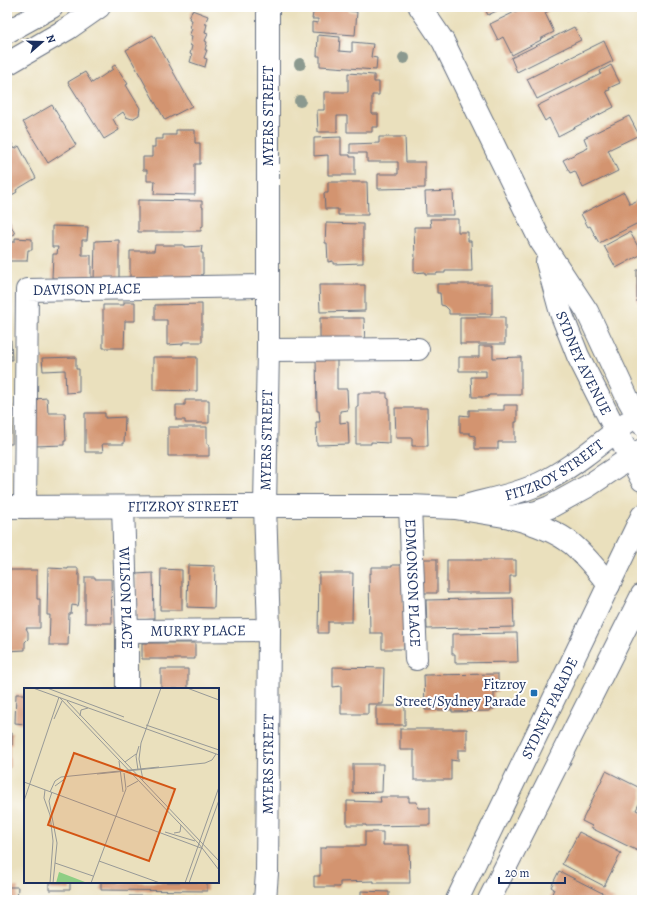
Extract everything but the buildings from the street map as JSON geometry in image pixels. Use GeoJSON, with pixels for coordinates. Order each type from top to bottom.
{"type":"FeatureCollection","features":[{"type":"Feature","properties":{"kind":"street"},"geometry":{"type":"LineString","coordinates":[[7,32],[52,7]]}},
{"type":"Feature","properties":{"kind":"street"},"geometry":{"type":"LineString","coordinates":[[7,64],[69,28],[99,7]]}},
{"type":"Feature","properties":{"kind":"street","name":"MYERS STREET"},"geometry":{"type":"LineString","coordinates":[[265,900],[267,873],[269,630],[265,506],[268,350],[268,7]]}},
{"type":"Feature","properties":{"kind":"street","name":"SYDNEY AVENUE"},"geometry":{"type":"LineString","coordinates":[[420,7],[443,41]]}},
{"type":"Feature","properties":{"kind":"street","name":"SYDNEY AVENUE"},"geometry":{"type":"LineString","coordinates":[[432,7],[443,41],[540,240],[586,312],[627,397],[640,416]]}},
{"type":"Feature","properties":{"kind":"street","name":"SYDNEY AVENUE"},"geometry":{"type":"LineString","coordinates":[[540,240],[558,302],[578,356],[616,431],[636,455],[642,480]]}},
{"type":"Feature","properties":{"kind":"street","name":"DAVISON PLACE"},"geometry":{"type":"LineString","coordinates":[[16,507],[27,290],[268,286]]}},
{"type":"Feature","properties":{"kind":"street"},"geometry":{"type":"LineString","coordinates":[[268,350],[418,349]]}},
{"type":"Feature","properties":{"kind":"street","name":"FITZROY STREET"},"geometry":{"type":"LineString","coordinates":[[455,508],[516,492],[546,481],[616,431],[640,416]]}},
{"type":"Feature","properties":{"kind":"street","name":"FITZROY STREET"},"geometry":{"type":"LineString","coordinates":[[510,517],[537,512],[550,507],[636,455]]}},
{"type":"Feature","properties":{"kind":"street","name":"FITZROY STREET"},"geometry":{"type":"LineString","coordinates":[[16,507],[410,506],[455,508],[510,517],[549,531],[571,543],[586,556],[609,586]]}},
{"type":"Feature","properties":{"kind":"street","name":"EDMONSON PLACE"},"geometry":{"type":"LineString","coordinates":[[410,506],[416,659]]}},
{"type":"Feature","properties":{"kind":"street","name":"WILSON PLACE"},"geometry":{"type":"LineString","coordinates":[[123,507],[128,631],[127,688]]}},
{"type":"Feature","properties":{"kind":"street","name":"SYDNEY PARADE"},"geometry":{"type":"LineString","coordinates":[[458,900],[642,516]]}},
{"type":"Feature","properties":{"kind":"street","name":"SYDNEY PARADE"},"geometry":{"type":"LineString","coordinates":[[489,900],[633,628],[642,595]]}},
{"type":"Feature","properties":{"kind":"street","name":"MURRY PLACE"},"geometry":{"type":"LineString","coordinates":[[128,631],[269,630]]}},
{"type":"Feature","properties":{"kind":"street","name":"MYERS STREET"},"geometry":{"type":"LineString","coordinates":[[267,873],[270,900]]}},
{"type":"Feature","properties":{"kind":"place","name":"Fitzroy Street/Sydney Parade"},"geometry":{"type":"Point","coordinates":[534,693]}}]}
